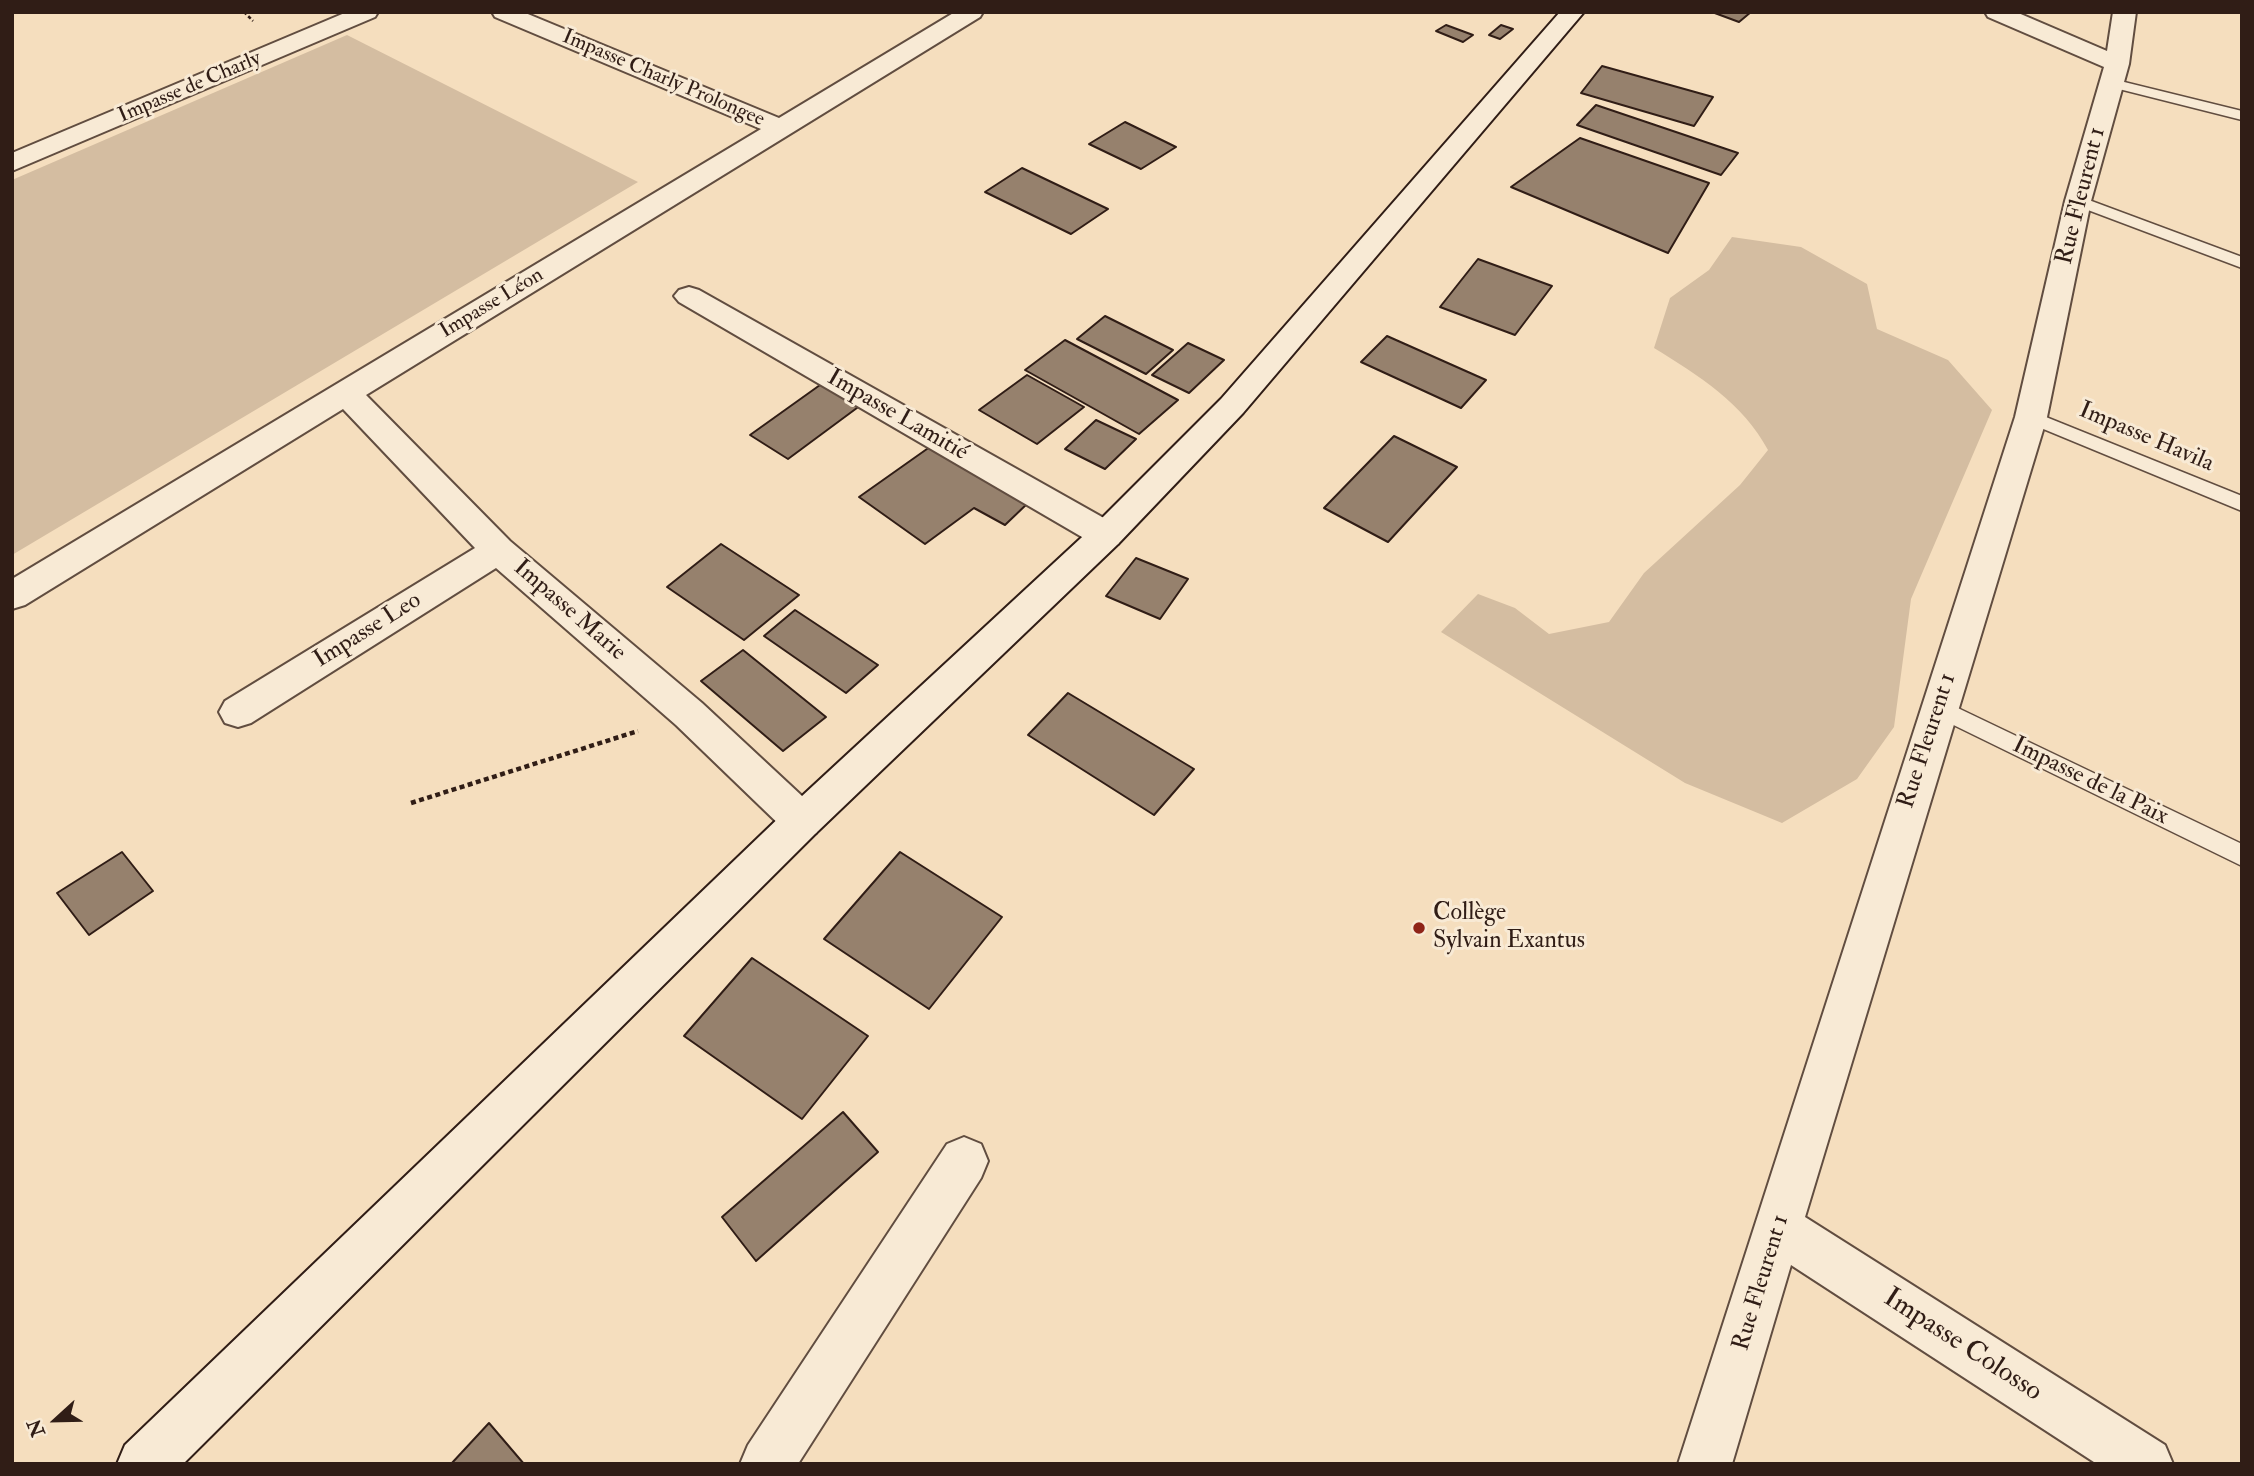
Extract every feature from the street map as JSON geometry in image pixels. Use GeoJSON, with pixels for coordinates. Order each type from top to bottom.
{"type":"FeatureCollection","features":[{"type":"Feature","properties":{"kind":"street","name":"Impasse de Charly"},"geometry":{"type":"LineString","coordinates":[[12,163],[367,12]]}},
{"type":"Feature","properties":{"kind":"street","name":"Impasse Charly Prolongee"},"geometry":{"type":"LineString","coordinates":[[503,12],[784,129]]}},
{"type":"Feature","properties":{"kind":"street","name":"Impasse Léon"},"geometry":{"type":"LineString","coordinates":[[12,596],[784,129],[972,12]]}},
{"type":"Feature","properties":{"kind":"street"},"geometry":{"type":"LineString","coordinates":[[144,1464],[802,821],[1106,535],[1232,405],[1573,12]]}},
{"type":"Feature","properties":{"kind":"street"},"geometry":{"type":"LineString","coordinates":[[1996,12],[2115,73]]}},
{"type":"Feature","properties":{"kind":"street","name":"Rue Fleurent 1"},"geometry":{"type":"LineString","coordinates":[[1705,1464],[1938,708],[2031,417],[2078,201],[2115,73],[2125,12]]}},
{"type":"Feature","properties":{"kind":"street","name":"Impasse Lamitié"},"geometry":{"type":"LineString","coordinates":[[689,296],[1106,535]]}},
{"type":"Feature","properties":{"kind":"street","name":"Impasse Marie"},"geometry":{"type":"LineString","coordinates":[[346,394],[498,550],[689,715],[802,821]]}},
{"type":"Feature","properties":{"kind":"street","name":"Impasse Leo"},"geometry":{"type":"LineString","coordinates":[[238,712],[498,550]]}},
{"type":"Feature","properties":{"kind":"street"},"geometry":{"type":"LineString","coordinates":[[767,1464],[964,1161]]}},
{"type":"Feature","properties":{"kind":"street","name":"Impasse Colosso"},"geometry":{"type":"LineString","coordinates":[[1779,1229],[2146,1464]]}},
{"type":"Feature","properties":{"kind":"lane"},"geometry":{"type":"LineString","coordinates":[[2115,73],[2242,116]]}},
{"type":"Feature","properties":{"kind":"lane"},"geometry":{"type":"LineString","coordinates":[[2078,201],[2242,263]]}},
{"type":"Feature","properties":{"kind":"lane","name":"Impasse Havila"},"geometry":{"type":"LineString","coordinates":[[2031,417],[2242,504]]}},
{"type":"Feature","properties":{"kind":"lane","name":"Impasse de la Paix"},"geometry":{"type":"LineString","coordinates":[[1938,708],[2242,856]]}},
{"type":"Feature","properties":{"kind":"path"},"geometry":{"type":"LineString","coordinates":[[411,803],[689,715]]}},
{"type":"Feature","properties":{"kind":"shaded area"},"geometry":{"type":"Polygon","coordinates":[[[347,35],[638,182],[12,555],[12,180],[347,35]]]}},
{"type":"Feature","properties":{"kind":"shaded area"},"geometry":{"type":"Polygon","coordinates":[[[1732,237],[1801,247],[1867,284],[1877,329],[1948,360],[1992,410],[1911,599],[1894,727],[1857,779],[1782,823],[1685,783],[1441,632],[1478,594],[1515,608],[1549,634],[1609,622],[1644,573],[1740,485],[1768,450],[1758,433],[1733,404],[1703,380],[1654,348],[1670,298],[1709,270],[1732,237]]]}},
{"type":"Feature","properties":{"kind":"building"},"geometry":{"type":"Polygon","coordinates":[[[1712,12],[1751,12],[1739,22],[1712,12]]]}},
{"type":"Feature","properties":{"kind":"building"},"geometry":{"type":"Polygon","coordinates":[[[1446,25],[1473,35],[1463,42],[1436,31],[1446,25]]]}},
{"type":"Feature","properties":{"kind":"building"},"geometry":{"type":"Polygon","coordinates":[[[1501,25],[1513,29],[1500,39],[1489,35],[1501,25]]]}},
{"type":"Feature","properties":{"kind":"building"},"geometry":{"type":"Polygon","coordinates":[[[1602,66],[1713,97],[1694,126],[1581,93],[1602,66]]]}},
{"type":"Feature","properties":{"kind":"building"},"geometry":{"type":"Polygon","coordinates":[[[1596,105],[1738,153],[1721,175],[1577,125],[1596,105]]]}},
{"type":"Feature","properties":{"kind":"building"},"geometry":{"type":"Polygon","coordinates":[[[1125,122],[1176,147],[1141,169],[1089,144],[1125,122]]]}},
{"type":"Feature","properties":{"kind":"building"},"geometry":{"type":"Polygon","coordinates":[[[1580,138],[1709,183],[1668,253],[1511,187],[1580,138]]]}},
{"type":"Feature","properties":{"kind":"building"},"geometry":{"type":"Polygon","coordinates":[[[1022,168],[1108,209],[1071,234],[985,192],[1022,168]]]}},
{"type":"Feature","properties":{"kind":"building"},"geometry":{"type":"Polygon","coordinates":[[[1478,259],[1552,286],[1515,335],[1440,307],[1478,259]]]}},
{"type":"Feature","properties":{"kind":"building"},"geometry":{"type":"Polygon","coordinates":[[[1105,316],[1173,350],[1146,374],[1077,339],[1105,316]]]}},
{"type":"Feature","properties":{"kind":"building"},"geometry":{"type":"Polygon","coordinates":[[[1387,336],[1486,380],[1461,408],[1361,362],[1387,336]]]}},
{"type":"Feature","properties":{"kind":"building"},"geometry":{"type":"Polygon","coordinates":[[[1065,340],[1178,400],[1139,434],[1025,370],[1065,340]]]}},
{"type":"Feature","properties":{"kind":"building"},"geometry":{"type":"Polygon","coordinates":[[[1188,343],[1224,360],[1189,393],[1152,375],[1188,343]]]}},
{"type":"Feature","properties":{"kind":"building"},"geometry":{"type":"Polygon","coordinates":[[[1027,375],[1084,407],[1037,444],[979,410],[1027,375]]]}},
{"type":"Feature","properties":{"kind":"building"},"geometry":{"type":"Polygon","coordinates":[[[827,380],[865,402],[788,459],[750,435],[827,380]]]}},
{"type":"Feature","properties":{"kind":"building"},"geometry":{"type":"Polygon","coordinates":[[[1096,420],[1136,439],[1105,469],[1065,449],[1096,420]]]}},
{"type":"Feature","properties":{"kind":"building"},"geometry":{"type":"Polygon","coordinates":[[[1394,436],[1457,467],[1388,542],[1324,508],[1394,436]]]}},
{"type":"Feature","properties":{"kind":"building"},"geometry":{"type":"Polygon","coordinates":[[[934,444],[1029,502],[1005,525],[974,508],[925,544],[859,497],[934,444]]]}},
{"type":"Feature","properties":{"kind":"building"},"geometry":{"type":"Polygon","coordinates":[[[721,544],[799,595],[744,640],[667,587],[721,544]]]}},
{"type":"Feature","properties":{"kind":"building"},"geometry":{"type":"Polygon","coordinates":[[[1136,558],[1188,579],[1160,619],[1106,596],[1136,558]]]}},
{"type":"Feature","properties":{"kind":"building"},"geometry":{"type":"Polygon","coordinates":[[[795,610],[878,665],[846,693],[764,636],[795,610]]]}},
{"type":"Feature","properties":{"kind":"building"},"geometry":{"type":"Polygon","coordinates":[[[743,650],[826,717],[783,751],[701,681],[743,650]]]}},
{"type":"Feature","properties":{"kind":"building"},"geometry":{"type":"Polygon","coordinates":[[[1068,693],[1194,769],[1154,815],[1028,735],[1068,693]]]}},
{"type":"Feature","properties":{"kind":"building"},"geometry":{"type":"Polygon","coordinates":[[[122,852],[153,891],[89,935],[57,893],[122,852]]]}},
{"type":"Feature","properties":{"kind":"building"},"geometry":{"type":"Polygon","coordinates":[[[900,852],[1002,917],[929,1009],[824,939],[900,852]]]}},
{"type":"Feature","properties":{"kind":"building"},"geometry":{"type":"Polygon","coordinates":[[[752,958],[868,1036],[802,1119],[684,1036],[752,958]]]}},
{"type":"Feature","properties":{"kind":"building"},"geometry":{"type":"Polygon","coordinates":[[[843,1112],[878,1152],[756,1261],[722,1217],[843,1112]]]}},
{"type":"Feature","properties":{"kind":"building"},"geometry":{"type":"Polygon","coordinates":[[[489,1423],[524,1464],[451,1464],[489,1423]]]}},
{"type":"Feature","properties":{"kind":"place","name":"Collège Sylvain Exantus"},"geometry":{"type":"Point","coordinates":[1419,928]}}]}
